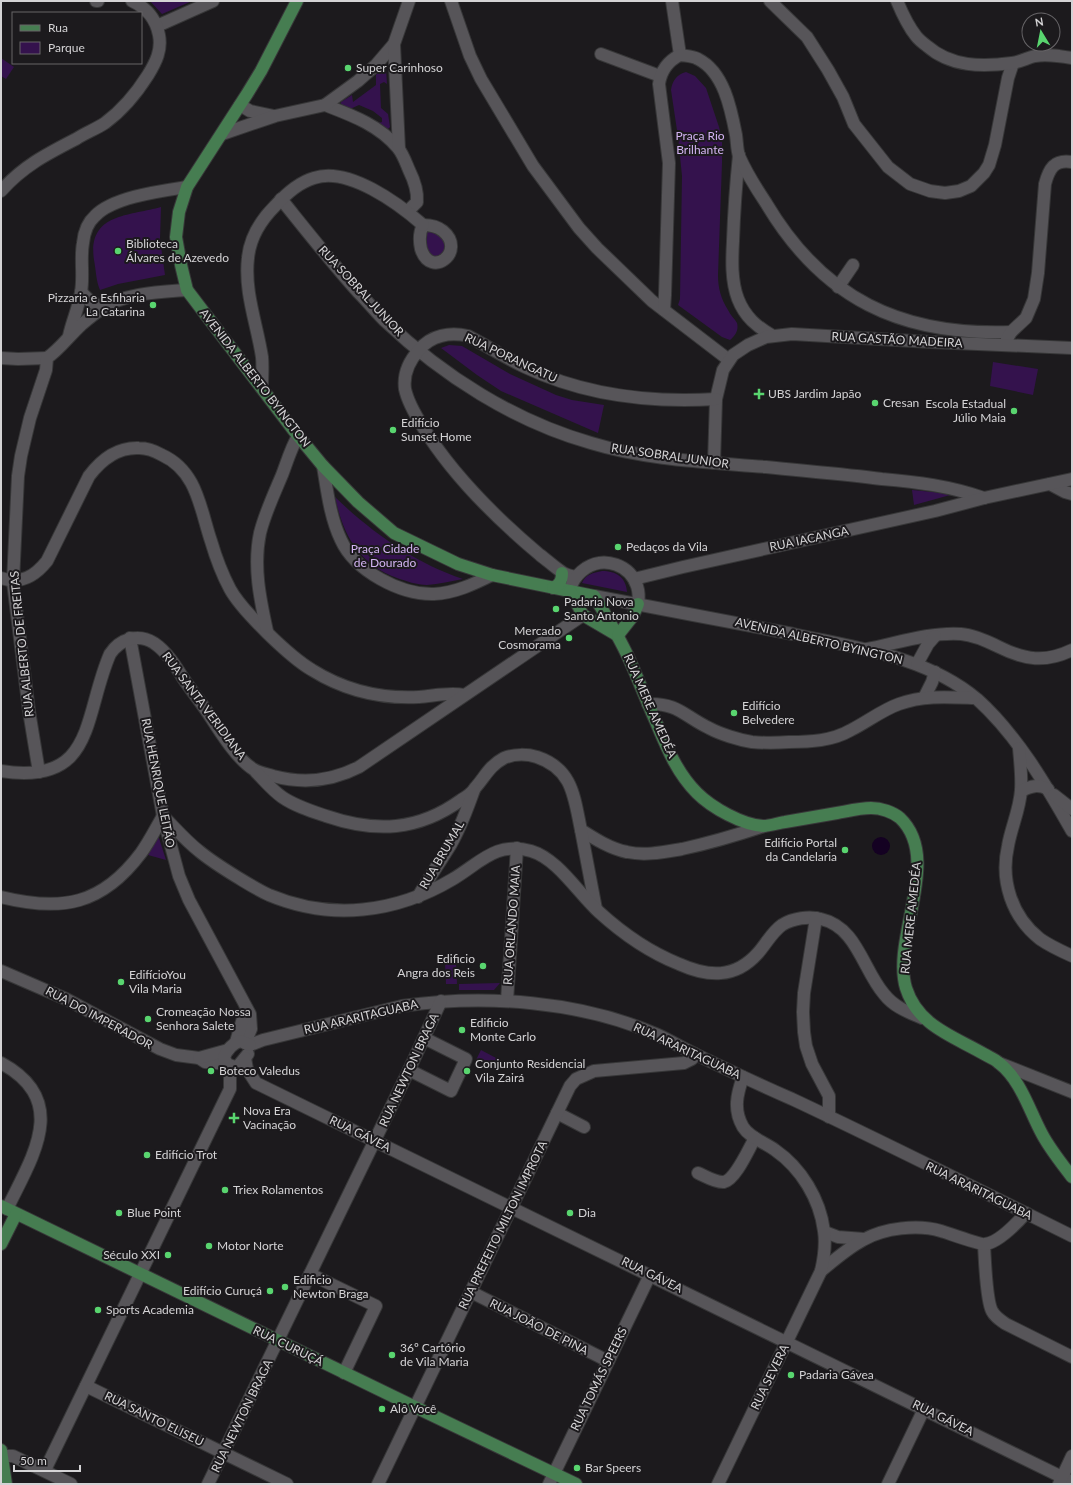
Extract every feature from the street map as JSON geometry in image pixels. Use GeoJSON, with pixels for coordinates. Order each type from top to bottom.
{"type":"FeatureCollection","features":[{"type":"Feature","properties":{"kind":"main road"},"geometry":{"type":"LineString","coordinates":[[187,290],[176,236],[178,212],[187,187],[261,71],[297,1]]}},
{"type":"Feature","properties":{"kind":"main road","name":"AVENIDA ALBERTO BYINGTON"},"geometry":{"type":"LineString","coordinates":[[187,290],[298,436],[323,466],[358,502],[394,533],[458,564],[492,575],[594,596]]}},
{"type":"Feature","properties":{"kind":"main road"},"geometry":{"type":"LineString","coordinates":[[553,588],[562,579],[562,573]]}},
{"type":"Feature","properties":{"kind":"main road"},"geometry":{"type":"LineString","coordinates":[[570,591],[583,615],[618,635],[633,616],[638,604]]}},
{"type":"Feature","properties":{"kind":"main road","name":"RUA MERE AMEDÉA"},"geometry":{"type":"LineString","coordinates":[[594,596],[618,635],[671,757],[698,795],[715,807],[742,821],[764,826],[871,808],[882,809],[892,813],[908,828],[916,847],[917,870],[906,947],[904,973],[906,988],[912,1003],[922,1018],[948,1035],[999,1063],[1010,1074],[1026,1099],[1042,1135],[1072,1177]]}},
{"type":"Feature","properties":{"kind":"main road"},"geometry":{"type":"LineString","coordinates":[[1,1244],[8,1210]]}},
{"type":"Feature","properties":{"kind":"main road","name":"RUA CURUÇÁ"},"geometry":{"type":"LineString","coordinates":[[8,1210],[415,1407],[551,1478],[576,1484]]}},
{"type":"Feature","properties":{"kind":"main road"},"geometry":{"type":"LineString","coordinates":[[1,1453],[6,1484]]}},
{"type":"Feature","properties":{"kind":"street"},"geometry":{"type":"LineString","coordinates":[[1,191],[23,169],[41,157],[104,123],[137,93],[154,64],[160,46],[157,26],[153,17],[138,4],[132,1]]}},
{"type":"Feature","properties":{"kind":"street"},"geometry":{"type":"LineString","coordinates":[[157,26],[213,1]]}},
{"type":"Feature","properties":{"kind":"street"},"geometry":{"type":"LineString","coordinates":[[222,134],[275,116],[325,105],[358,81],[376,65],[394,44],[409,1]]}},
{"type":"Feature","properties":{"kind":"street"},"geometry":{"type":"LineString","coordinates":[[451,1],[464,41],[481,79],[533,166],[579,228],[597,248],[664,310],[729,360],[723,370],[716,399],[714,463]]}},
{"type":"Feature","properties":{"kind":"street"},"geometry":{"type":"LineString","coordinates":[[672,1],[680,55]]}},
{"type":"Feature","properties":{"kind":"street"},"geometry":{"type":"LineString","coordinates":[[770,1],[807,37],[843,97],[854,124],[888,167],[910,184],[930,191],[945,193],[959,191],[971,186],[984,173],[989,165],[995,146],[1008,78],[1013,63]]}},
{"type":"Feature","properties":{"kind":"street"},"geometry":{"type":"LineString","coordinates":[[896,1],[916,38],[932,51],[950,61],[962,64],[985,65],[1013,63],[1036,56],[1045,55],[1056,55],[1072,58]]}},
{"type":"Feature","properties":{"kind":"street"},"geometry":{"type":"LineString","coordinates":[[394,44],[399,149]]}},
{"type":"Feature","properties":{"kind":"street"},"geometry":{"type":"LineString","coordinates":[[601,54],[660,76]]}},
{"type":"Feature","properties":{"kind":"street"},"geometry":{"type":"LineString","coordinates":[[664,310],[666,295],[669,164],[659,92],[660,76],[667,64],[680,55],[698,59],[714,72],[728,103],[739,155],[733,256],[734,285],[737,298],[751,321],[772,336]]}},
{"type":"Feature","properties":{"kind":"street"},"geometry":{"type":"LineString","coordinates":[[240,105],[250,111],[275,116]]}},
{"type":"Feature","properties":{"kind":"street"},"geometry":{"type":"LineString","coordinates":[[325,105],[363,120],[387,137],[399,149],[415,182],[417,190],[417,202],[408,211]]}},
{"type":"Feature","properties":{"kind":"street"},"geometry":{"type":"LineString","coordinates":[[739,155],[774,218],[793,244],[825,278],[838,287],[863,303],[889,315],[912,322],[965,332],[1011,332]]}},
{"type":"Feature","properties":{"kind":"street"},"geometry":{"type":"LineString","coordinates":[[1004,345],[1011,332],[1026,318],[1034,299],[1038,273],[1045,184],[1048,172],[1059,162],[1072,162]]}},
{"type":"Feature","properties":{"kind":"street"},"geometry":{"type":"LineString","coordinates":[[262,387],[262,359],[251,303],[248,281],[248,258],[260,221],[281,199],[315,177],[326,176],[346,178],[364,184],[408,211],[424,225]]}},
{"type":"Feature","properties":{"kind":"street"},"geometry":{"type":"LineString","coordinates":[[69,336],[81,292],[82,244],[88,225],[94,217],[99,211],[115,203],[165,190],[187,187]]}},
{"type":"Feature","properties":{"kind":"street","name":"RUA SOBRAL JUNIOR"},"geometry":{"type":"LineString","coordinates":[[281,199],[331,262],[384,320],[418,350],[473,390],[507,409],[564,435],[592,444],[628,452],[695,462],[829,473],[924,483],[962,490],[984,498]]}},
{"type":"Feature","properties":{"kind":"street"},"geometry":{"type":"LineString","coordinates":[[838,287],[853,265]]}},
{"type":"Feature","properties":{"kind":"street"},"geometry":{"type":"LineString","coordinates":[[1,358],[47,358],[69,336],[103,307],[132,297],[159,292],[187,290]]}},
{"type":"Feature","properties":{"kind":"street"},"geometry":{"type":"LineString","coordinates":[[81,292],[91,302],[103,307]]}},
{"type":"Feature","properties":{"kind":"street"},"geometry":{"type":"LineString","coordinates":[[912,322],[913,341]]}},
{"type":"Feature","properties":{"kind":"street"},"geometry":{"type":"LineString","coordinates":[[928,326],[931,342]]}},
{"type":"Feature","properties":{"kind":"street","name":"RUA PORANGATU"},"geometry":{"type":"LineString","coordinates":[[576,578],[562,573],[516,535],[462,480],[431,440],[412,408],[405,389],[405,378],[411,359],[418,350],[424,343],[431,339],[447,334],[459,334],[468,336],[524,367],[552,379],[584,388],[641,399],[680,401],[716,399]]}},
{"type":"Feature","properties":{"kind":"street","name":"RUA GASTÃO MADEIRA"},"geometry":{"type":"LineString","coordinates":[[729,360],[733,355],[756,340],[772,336],[792,334],[1072,348]]}},
{"type":"Feature","properties":{"kind":"street","name":"RUA ALBERTO DE FREITAS"},"geometry":{"type":"LineString","coordinates":[[39,772],[29,711],[13,582],[18,476],[30,418],[46,370],[47,358]]}},
{"type":"Feature","properties":{"kind":"street"},"geometry":{"type":"LineString","coordinates":[[267,631],[258,586],[257,569],[260,533],[289,458],[292,446],[298,436]]}},
{"type":"Feature","properties":{"kind":"street"},"geometry":{"type":"LineString","coordinates":[[1,578],[13,582],[26,579],[36,573],[47,561],[89,476],[97,466],[107,457],[126,449],[146,448],[171,459],[182,469],[192,482],[217,559],[231,590],[241,604],[267,631],[290,653],[310,669],[334,682],[359,691],[384,696],[406,698],[455,693],[464,695]]}},
{"type":"Feature","properties":{"kind":"street","name":"AVENIDA ALBERTO BYINGTON"},"geometry":{"type":"LineString","coordinates":[[323,466],[332,514],[340,540],[350,554],[359,563],[377,577],[408,591],[435,594],[470,585],[492,575]]}},
{"type":"Feature","properties":{"kind":"street"},"geometry":{"type":"LineString","coordinates":[[984,498],[1072,479]]}},
{"type":"Feature","properties":{"kind":"street"},"geometry":{"type":"LineString","coordinates":[[1050,484],[1072,494]]}},
{"type":"Feature","properties":{"kind":"street","name":"RUA IACANGA"},"geometry":{"type":"LineString","coordinates":[[634,579],[935,511],[984,498]]}},
{"type":"Feature","properties":{"kind":"street"},"geometry":{"type":"LineString","coordinates":[[570,591],[573,581],[580,572],[591,565],[608,562],[626,570],[634,579],[639,594],[638,604]]}},
{"type":"Feature","properties":{"kind":"street","name":"AVENIDA ALBERTO BYINGTON"},"geometry":{"type":"LineString","coordinates":[[594,596],[717,618],[864,649],[917,664],[935,672],[975,698],[993,715],[1018,746],[1049,791],[1072,831]]}},
{"type":"Feature","properties":{"kind":"street","name":"RUA SANTA VERIDIANA"},"geometry":{"type":"LineString","coordinates":[[130,638],[138,638],[154,643],[172,661],[228,742],[242,759],[253,769],[277,777],[304,781],[338,776],[364,764],[583,615]]}},
{"type":"Feature","properties":{"kind":"street"},"geometry":{"type":"LineString","coordinates":[[864,649],[935,636],[962,634],[982,639],[1003,650],[1025,658],[1046,659],[1072,650]]}},
{"type":"Feature","properties":{"kind":"street"},"geometry":{"type":"LineString","coordinates":[[917,664],[928,644],[935,636]]}},
{"type":"Feature","properties":{"kind":"street"},"geometry":{"type":"LineString","coordinates":[[1,771],[14,773],[39,772],[61,765],[74,754],[80,745],[89,723],[110,654],[114,647],[122,641],[130,638]]}},
{"type":"Feature","properties":{"kind":"street","name":"RUA HENRIQUE LEITÃO"},"geometry":{"type":"LineString","coordinates":[[130,638],[163,816],[177,868],[189,900],[250,1014],[251,1029],[240,1045]]}},
{"type":"Feature","properties":{"kind":"street"},"geometry":{"type":"LineString","coordinates":[[924,698],[935,672]]}},
{"type":"Feature","properties":{"kind":"street"},"geometry":{"type":"LineString","coordinates":[[648,704],[661,703],[670,706],[708,728],[752,742],[788,742],[818,741],[840,735],[850,731],[897,704],[910,700],[943,696],[975,698]]}},
{"type":"Feature","properties":{"kind":"street"},"geometry":{"type":"LineString","coordinates":[[1018,746],[1021,791],[1006,859],[1008,890],[1019,915],[1031,930],[1040,939],[1053,948],[1072,956]]}},
{"type":"Feature","properties":{"kind":"street"},"geometry":{"type":"LineString","coordinates":[[253,769],[272,789],[300,807],[345,822],[366,826],[386,827],[405,826],[420,822],[460,801],[475,789],[486,772],[504,758],[514,755],[526,755],[541,759],[556,766],[564,774],[569,783],[581,830],[596,910]]}},
{"type":"Feature","properties":{"kind":"street"},"geometry":{"type":"LineString","coordinates":[[1021,791],[1035,786],[1040,786],[1072,809]]}},
{"type":"Feature","properties":{"kind":"street","name":"RUA BRUMAL"},"geometry":{"type":"LineString","coordinates":[[418,897],[454,838],[475,789]]}},
{"type":"Feature","properties":{"kind":"street"},"geometry":{"type":"LineString","coordinates":[[1,897],[20,902],[50,905],[72,903],[93,896],[110,886],[125,872],[142,852],[163,816],[198,851],[217,865],[268,894],[293,903],[317,909],[346,911],[376,909],[407,902],[454,879],[495,851],[517,848],[532,851],[544,857],[574,885],[596,910],[618,929],[644,946],[677,964],[698,972],[712,974],[728,972],[740,968],[749,962],[781,926],[790,921],[803,918],[816,918],[828,921],[843,930],[856,947],[870,974],[892,1003],[922,1018]]}},
{"type":"Feature","properties":{"kind":"street"},"geometry":{"type":"LineString","coordinates":[[581,830],[615,848],[627,852],[643,854],[661,853],[704,844],[764,826]]}},
{"type":"Feature","properties":{"kind":"street","name":"RUA ORLANDO MAIA"},"geometry":{"type":"LineString","coordinates":[[507,1001],[517,848]]}},
{"type":"Feature","properties":{"kind":"street"},"geometry":{"type":"LineString","coordinates":[[816,918],[804,993],[804,1026],[806,1046],[812,1064],[829,1096],[830,1117]]}},
{"type":"Feature","properties":{"kind":"street","name":"RUA DO IMPERADOR"},"geometry":{"type":"LineString","coordinates":[[1,971],[66,999],[160,1049],[176,1055],[199,1058],[240,1045]]}},
{"type":"Feature","properties":{"kind":"street","name":"RUA ARARITAGUABA"},"geometry":{"type":"LineString","coordinates":[[240,1045],[402,1006],[442,1001],[507,1001],[547,1004],[581,1011],[625,1023],[658,1035],[743,1077],[830,1117],[1072,1236]]}},
{"type":"Feature","properties":{"kind":"street","name":"RUA NEWTON BRAGA"},"geometry":{"type":"LineString","coordinates":[[208,1484],[442,1001]]}},
{"type":"Feature","properties":{"kind":"street"},"geometry":{"type":"LineString","coordinates":[[409,1070],[451,1091],[466,1059],[424,1038]]}},
{"type":"Feature","properties":{"kind":"street"},"geometry":{"type":"LineString","coordinates":[[45,1470],[230,1089],[230,1079],[224,1057],[240,1045],[248,1054],[245,1058],[247,1069],[254,1082]]}},
{"type":"Feature","properties":{"kind":"street","name":"RUA PREFEITO MILTON IMPROTA"},"geometry":{"type":"LineString","coordinates":[[378,1484],[570,1086],[576,1079],[594,1071],[684,1063],[692,1060],[695,1054]]}},
{"type":"Feature","properties":{"kind":"street","name":"RUA DO IMPERADOR"},"geometry":{"type":"LineString","coordinates":[[199,1058],[205,1062],[227,1064],[235,1067],[245,1058]]}},
{"type":"Feature","properties":{"kind":"street"},"geometry":{"type":"LineString","coordinates":[[1,1063],[23,1078],[33,1091],[40,1113],[41,1128],[37,1144],[8,1210]]}},
{"type":"Feature","properties":{"kind":"street"},"geometry":{"type":"LineString","coordinates":[[999,1063],[1072,1092]]}},
{"type":"Feature","properties":{"kind":"street"},"geometry":{"type":"LineString","coordinates":[[743,1077],[736,1101],[737,1110],[743,1128],[755,1138],[773,1148],[786,1158],[801,1174],[820,1210],[825,1232],[825,1250],[821,1271]]}},
{"type":"Feature","properties":{"kind":"street"},"geometry":{"type":"LineString","coordinates":[[230,1089],[239,1082],[254,1082]]}},
{"type":"Feature","properties":{"kind":"street","name":"RUA GÁVEA"},"geometry":{"type":"LineString","coordinates":[[254,1082],[924,1409],[1064,1481]]}},
{"type":"Feature","properties":{"kind":"street"},"geometry":{"type":"LineString","coordinates":[[557,1113],[584,1127]]}},
{"type":"Feature","properties":{"kind":"street"},"geometry":{"type":"LineString","coordinates":[[698,1173],[716,1181],[724,1182],[729,1180],[755,1138]]}},
{"type":"Feature","properties":{"kind":"street"},"geometry":{"type":"LineString","coordinates":[[821,1271],[864,1239],[894,1230],[919,1228],[937,1230],[984,1244],[994,1241],[1026,1213]]}},
{"type":"Feature","properties":{"kind":"street"},"geometry":{"type":"LineString","coordinates":[[825,1232],[838,1237],[864,1239]]}},
{"type":"Feature","properties":{"kind":"street"},"geometry":{"type":"LineString","coordinates":[[984,1244],[989,1303],[994,1314],[998,1319],[1006,1324],[1072,1357]]}},
{"type":"Feature","properties":{"kind":"street","name":"RUA SEVERA"},"geometry":{"type":"LineString","coordinates":[[718,1484],[821,1271]]}},
{"type":"Feature","properties":{"kind":"street"},"geometry":{"type":"LineString","coordinates":[[310,1274],[376,1306],[344,1373]]}},
{"type":"Feature","properties":{"kind":"street","name":"RUA TOMÁS SPEERS"},"geometry":{"type":"LineString","coordinates":[[551,1478],[650,1275]]}},
{"type":"Feature","properties":{"kind":"street","name":"RUA JOÃO DE PINA"},"geometry":{"type":"LineString","coordinates":[[471,1292],[608,1361]]}},
{"type":"Feature","properties":{"kind":"street","name":"RUA SANTO ELISEU"},"geometry":{"type":"LineString","coordinates":[[86,1386],[286,1484]]}},
{"type":"Feature","properties":{"kind":"street"},"geometry":{"type":"LineString","coordinates":[[888,1484],[924,1409]]}},
{"type":"Feature","properties":{"kind":"street"},"geometry":{"type":"LineString","coordinates":[[1,1453],[13,1456],[45,1470],[71,1484]]}},
{"type":"Feature","properties":{"kind":"street"},"geometry":{"type":"LineString","coordinates":[[1064,1481],[1072,1456]]}},
{"type":"Feature","properties":{"kind":"green space"},"geometry":{"type":"Polygon","coordinates":[[[150,1],[192,1],[162,14],[150,1]]]}},
{"type":"Feature","properties":{"kind":"green space"},"geometry":{"type":"Polygon","coordinates":[[[1,58],[14,67],[6,79],[1,76],[1,58]]]}},
{"type":"Feature","properties":{"kind":"green space"},"geometry":{"type":"Polygon","coordinates":[[[382,67],[385,67],[386,70],[387,84],[384,82],[380,84],[381,108],[388,114],[390,127],[388,129],[378,123],[382,122],[382,118],[373,111],[359,105],[350,109],[341,105],[341,102],[352,95],[353,102],[376,85],[376,75],[382,67]]]}},
{"type":"Feature","properties":{"kind":"green space","name":"Praça Rio Brilhante"},"geometry":{"type":"Polygon","coordinates":[[[686,72],[695,76],[706,88],[722,140],[718,280],[723,302],[737,323],[736,333],[730,340],[722,337],[678,305],[680,299],[682,176],[671,90],[672,84],[676,78],[680,74],[686,72]]]}},
{"type":"Feature","properties":{"kind":"green space"},"geometry":{"type":"Polygon","coordinates":[[[161,207],[160,239],[165,275],[118,284],[100,290],[94,260],[94,245],[97,233],[104,225],[113,219],[124,215],[161,207]]]}},
{"type":"Feature","properties":{"kind":"green space"},"geometry":{"type":"Polygon","coordinates":[[[428,228],[446,239],[444,257],[427,257],[423,231],[428,228]]]}},
{"type":"Feature","properties":{"kind":"green space"},"geometry":{"type":"Polygon","coordinates":[[[449,345],[462,346],[510,374],[556,395],[572,400],[604,405],[598,433],[501,391],[441,348],[449,345]]]}},
{"type":"Feature","properties":{"kind":"green space"},"geometry":{"type":"Polygon","coordinates":[[[993,362],[1038,369],[1033,395],[990,386],[993,362]]]}},
{"type":"Feature","properties":{"kind":"green space"},"geometry":{"type":"Polygon","coordinates":[[[912,490],[954,494],[914,505],[912,490]]]}},
{"type":"Feature","properties":{"kind":"green space","name":"Praça Cidade de Dourado"},"geometry":{"type":"Polygon","coordinates":[[[335,497],[363,522],[394,545],[428,564],[463,579],[427,585],[415,584],[397,578],[372,565],[348,536],[338,511],[335,497]]]}},
{"type":"Feature","properties":{"kind":"green space"},"geometry":{"type":"Polygon","coordinates":[[[602,571],[612,572],[619,576],[625,582],[627,592],[582,583],[593,573],[602,571]]]}},
{"type":"Feature","properties":{"kind":"green space"},"geometry":{"type":"Polygon","coordinates":[[[158,835],[166,860],[148,855],[158,835]]]}},
{"type":"Feature","properties":{"kind":"green space"},"geometry":{"type":"Polygon","coordinates":[[[456,962],[457,984],[446,984],[445,963],[456,962]]]}},
{"type":"Feature","properties":{"kind":"green space"},"geometry":{"type":"Polygon","coordinates":[[[500,983],[494,990],[459,990],[459,984],[500,983]]]}},
{"type":"Feature","properties":{"kind":"green space"},"geometry":{"type":"Polygon","coordinates":[[[481,1050],[498,1059],[493,1069],[476,1060],[481,1050]]]}},
{"type":"Feature","properties":{"kind":"shaded area"},"geometry":{"type":"Polygon","coordinates":[[[881,837],[887,840],[890,846],[887,852],[881,855],[875,852],[872,846],[875,840],[881,837]]]}},
{"type":"Feature","properties":{"kind":"place","name":"Super Carinhoso"},"geometry":{"type":"Point","coordinates":[348,68]}},
{"type":"Feature","properties":{"kind":"place","name":"Biblioteca Álvares de Azevedo"},"geometry":{"type":"Point","coordinates":[118,251]}},
{"type":"Feature","properties":{"kind":"place","name":"Pizzaria e Esfiharia La Catarina"},"geometry":{"type":"Point","coordinates":[153,305]}},
{"type":"Feature","properties":{"kind":"place","name":"UBS Jardim Japão"},"geometry":{"type":"Point","coordinates":[759,394]}},
{"type":"Feature","properties":{"kind":"place","name":"Cresan"},"geometry":{"type":"Point","coordinates":[875,403]}},
{"type":"Feature","properties":{"kind":"place","name":"Escola Estadual Júlio Maia"},"geometry":{"type":"Point","coordinates":[1014,411]}},
{"type":"Feature","properties":{"kind":"place","name":"Edifício Sunset Home"},"geometry":{"type":"Point","coordinates":[393,430]}},
{"type":"Feature","properties":{"kind":"place","name":"Pedaços da Vila"},"geometry":{"type":"Point","coordinates":[618,547]}},
{"type":"Feature","properties":{"kind":"place","name":"Padaria Nova Santo Antonio"},"geometry":{"type":"Point","coordinates":[556,609]}},
{"type":"Feature","properties":{"kind":"place","name":"Mercado Cosmorama"},"geometry":{"type":"Point","coordinates":[569,638]}},
{"type":"Feature","properties":{"kind":"place","name":"Edifício Belvedere"},"geometry":{"type":"Point","coordinates":[734,713]}},
{"type":"Feature","properties":{"kind":"place","name":"Edifício Portal da Candelaria"},"geometry":{"type":"Point","coordinates":[845,850]}},
{"type":"Feature","properties":{"kind":"place","name":"Edificio Angra dos Reis"},"geometry":{"type":"Point","coordinates":[483,966]}},
{"type":"Feature","properties":{"kind":"place","name":"EdifícioYou Vila Maria"},"geometry":{"type":"Point","coordinates":[121,982]}},
{"type":"Feature","properties":{"kind":"place","name":"Cromeação Nossa Senhora Salete"},"geometry":{"type":"Point","coordinates":[148,1019]}},
{"type":"Feature","properties":{"kind":"place","name":"Edificio Monte Carlo"},"geometry":{"type":"Point","coordinates":[462,1030]}},
{"type":"Feature","properties":{"kind":"place","name":"Boteco Valedus"},"geometry":{"type":"Point","coordinates":[211,1071]}},
{"type":"Feature","properties":{"kind":"place","name":"Conjunto Residencial Vila Zairá"},"geometry":{"type":"Point","coordinates":[467,1071]}},
{"type":"Feature","properties":{"kind":"place","name":"Nova Era Vacinação"},"geometry":{"type":"Point","coordinates":[234,1118]}},
{"type":"Feature","properties":{"kind":"place","name":"Edifício Trot"},"geometry":{"type":"Point","coordinates":[147,1155]}},
{"type":"Feature","properties":{"kind":"place","name":"Triex Rolamentos"},"geometry":{"type":"Point","coordinates":[225,1190]}},
{"type":"Feature","properties":{"kind":"place","name":"Blue Point"},"geometry":{"type":"Point","coordinates":[119,1213]}},
{"type":"Feature","properties":{"kind":"place","name":"Dia"},"geometry":{"type":"Point","coordinates":[570,1213]}},
{"type":"Feature","properties":{"kind":"place","name":"Motor Norte"},"geometry":{"type":"Point","coordinates":[209,1246]}},
{"type":"Feature","properties":{"kind":"place","name":"Século XXI"},"geometry":{"type":"Point","coordinates":[168,1255]}},
{"type":"Feature","properties":{"kind":"place","name":"Edificio Newton Braga"},"geometry":{"type":"Point","coordinates":[285,1287]}},
{"type":"Feature","properties":{"kind":"place","name":"Edifício Curuçá"},"geometry":{"type":"Point","coordinates":[270,1291]}},
{"type":"Feature","properties":{"kind":"place","name":"Sports Academia"},"geometry":{"type":"Point","coordinates":[98,1310]}},
{"type":"Feature","properties":{"kind":"place","name":"36º Cartório de Vila Maria"},"geometry":{"type":"Point","coordinates":[392,1355]}},
{"type":"Feature","properties":{"kind":"place","name":"Padaria Gávea"},"geometry":{"type":"Point","coordinates":[791,1375]}},
{"type":"Feature","properties":{"kind":"place","name":"Alô Você"},"geometry":{"type":"Point","coordinates":[382,1409]}},
{"type":"Feature","properties":{"kind":"place","name":"Bar Speers"},"geometry":{"type":"Point","coordinates":[577,1468]}}]}
